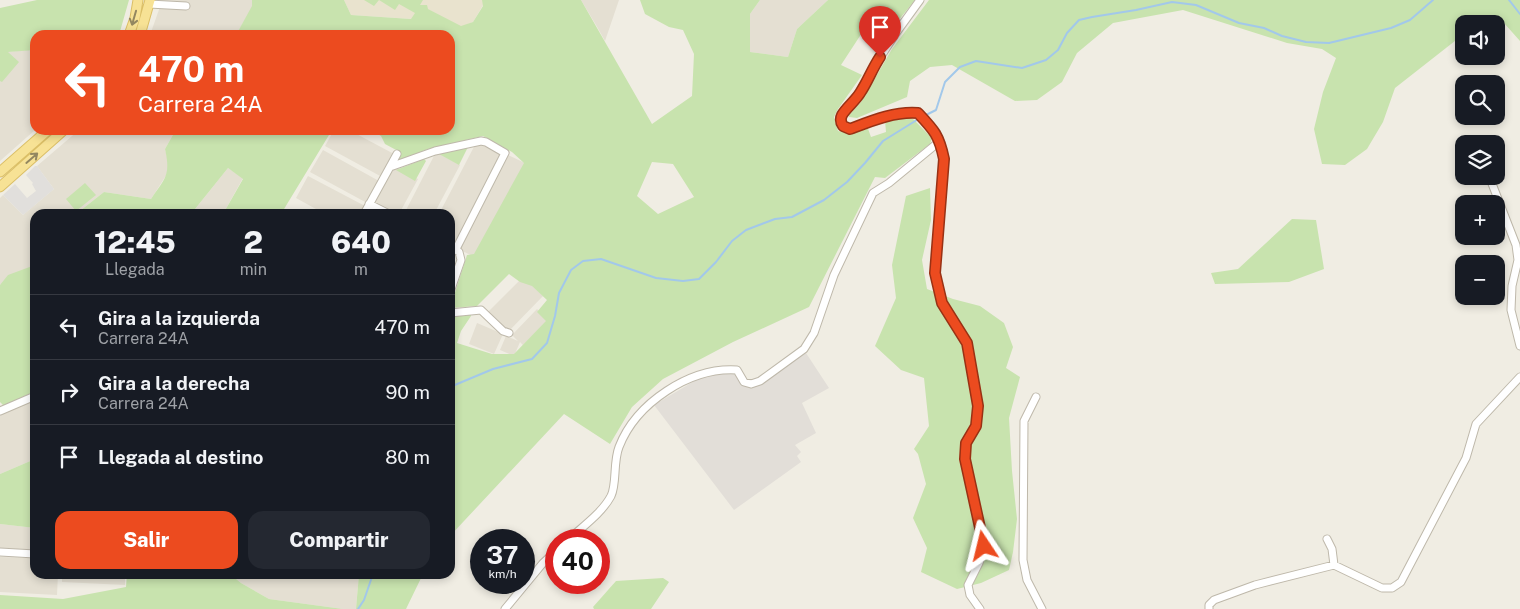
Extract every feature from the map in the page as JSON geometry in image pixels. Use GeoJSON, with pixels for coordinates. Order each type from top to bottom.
{"type":"FeatureCollection","features":[{"type":"Feature","properties":{"kind":"main road"},"geometry":{"type":"LineString","coordinates":[[130,30],[135,18],[138,0]]}},
{"type":"Feature","properties":{"kind":"main road"},"geometry":{"type":"LineString","coordinates":[[142,30],[150,2]]}},
{"type":"Feature","properties":{"kind":"main road"},"geometry":{"type":"LineString","coordinates":[[0,172],[42,135]]}},
{"type":"Feature","properties":{"kind":"main road"},"geometry":{"type":"LineString","coordinates":[[0,186],[58,135]]}},
{"type":"Feature","properties":{"kind":"street"},"geometry":{"type":"LineString","coordinates":[[920,0],[872,70],[861,92],[852,105],[842,114],[841,121],[843,126],[850,129],[897,114],[906,112],[918,113],[934,130],[940,141],[944,159],[935,273],[942,303],[967,343],[978,406],[976,426],[966,443],[965,459],[984,546],[979,563],[968,585],[970,594],[980,609]]}},
{"type":"Feature","properties":{"kind":"street"},"geometry":{"type":"LineString","coordinates":[[150,2],[186,6]]}},
{"type":"Feature","properties":{"kind":"street"},"geometry":{"type":"LineString","coordinates":[[390,167],[435,151],[481,141],[505,153],[455,244]]}},
{"type":"Feature","properties":{"kind":"street"},"geometry":{"type":"LineString","coordinates":[[580,529],[610,498],[614,490],[616,456],[624,435],[650,403],[700,374],[726,369],[737,370],[744,382],[751,384],[760,381],[804,349],[814,333],[834,275],[873,194],[940,141]]}},
{"type":"Feature","properties":{"kind":"street"},"geometry":{"type":"LineString","coordinates":[[366,209],[397,154]]}},
{"type":"Feature","properties":{"kind":"street"},"geometry":{"type":"LineString","coordinates":[[1493,185],[1516,245],[1518,260],[1512,286],[1511,310],[1520,346]]}},
{"type":"Feature","properties":{"kind":"street"},"geometry":{"type":"LineString","coordinates":[[369,204],[378,209]]}},
{"type":"Feature","properties":{"kind":"street"},"geometry":{"type":"LineString","coordinates":[[455,249],[459,252],[460,260],[455,276]]}},
{"type":"Feature","properties":{"kind":"street"},"geometry":{"type":"LineString","coordinates":[[455,313],[481,310],[503,331],[509,334]]}},
{"type":"Feature","properties":{"kind":"street"},"geometry":{"type":"LineString","coordinates":[[1209,609],[1209,605],[1214,600],[1255,585],[1334,565],[1382,588],[1392,588],[1401,582],[1466,458],[1476,424],[1520,377]]}},
{"type":"Feature","properties":{"kind":"street"},"geometry":{"type":"LineString","coordinates":[[1036,397],[1024,421],[1023,560],[1027,580],[1042,609]]}},
{"type":"Feature","properties":{"kind":"street"},"geometry":{"type":"LineString","coordinates":[[0,411],[30,398]]}},
{"type":"Feature","properties":{"kind":"street"},"geometry":{"type":"LineString","coordinates":[[1327,539],[1332,549],[1334,565]]}},
{"type":"Feature","properties":{"kind":"street"},"geometry":{"type":"LineString","coordinates":[[0,552],[30,554]]}},
{"type":"Feature","properties":{"kind":"street"},"geometry":{"type":"LineString","coordinates":[[505,609],[545,562]]}},
{"type":"Feature","properties":{"kind":"shaded area"},"geometry":{"type":"Polygon","coordinates":[[[160,0],[252,0],[253,6],[239,30],[152,30],[161,4],[160,0]]]}},
{"type":"Feature","properties":{"kind":"shaded area"},"geometry":{"type":"Polygon","coordinates":[[[344,0],[486,0],[473,22],[461,27],[420,5],[412,19],[351,15],[344,0]]]}},
{"type":"Feature","properties":{"kind":"shaded area"},"geometry":{"type":"Polygon","coordinates":[[[581,0],[619,0],[605,41],[596,25],[581,0]]]}},
{"type":"Feature","properties":{"kind":"shaded area"},"geometry":{"type":"Polygon","coordinates":[[[760,0],[828,0],[797,29],[788,57],[750,52],[750,14],[760,0]]]}},
{"type":"Feature","properties":{"kind":"shaded area"},"geometry":{"type":"Polygon","coordinates":[[[30,50],[30,134],[0,161],[0,61],[8,52],[30,50]]]}},
{"type":"Feature","properties":{"kind":"shaded area"},"geometry":{"type":"Polygon","coordinates":[[[73,135],[173,135],[165,149],[169,165],[167,174],[151,199],[104,192],[82,209],[30,209],[54,189],[37,166],[73,135]]]}},
{"type":"Feature","properties":{"kind":"shaded area"},"geometry":{"type":"Polygon","coordinates":[[[331,135],[358,135],[394,154],[382,177],[325,146],[331,135]]]}},
{"type":"Feature","properties":{"kind":"shaded area"},"geometry":{"type":"Polygon","coordinates":[[[477,141],[504,155],[455,247],[455,209],[442,209],[477,141]]]}},
{"type":"Feature","properties":{"kind":"shaded area"},"geometry":{"type":"Polygon","coordinates":[[[323,150],[379,181],[367,203],[310,172],[323,150]]]}},
{"type":"Feature","properties":{"kind":"shaded area"},"geometry":{"type":"Polygon","coordinates":[[[436,152],[460,165],[437,209],[407,209],[436,152]]]}},
{"type":"Feature","properties":{"kind":"shaded area"},"geometry":{"type":"Polygon","coordinates":[[[508,155],[525,163],[475,257],[458,249],[508,155]]]}},
{"type":"Feature","properties":{"kind":"shaded area"},"geometry":{"type":"Polygon","coordinates":[[[37,166],[54,189],[23,215],[3,195],[15,184],[27,198],[36,191],[33,183],[26,175],[37,166]]]}},
{"type":"Feature","properties":{"kind":"shaded area"},"geometry":{"type":"Polygon","coordinates":[[[392,166],[418,179],[402,209],[384,209],[373,203],[392,166]]]}},
{"type":"Feature","properties":{"kind":"shaded area"},"geometry":{"type":"Polygon","coordinates":[[[228,168],[243,178],[226,209],[195,209],[228,168]]]}},
{"type":"Feature","properties":{"kind":"shaded area"},"geometry":{"type":"Polygon","coordinates":[[[308,176],[365,206],[364,209],[316,209],[296,198],[308,176]]]}},
{"type":"Feature","properties":{"kind":"shaded area"},"geometry":{"type":"Polygon","coordinates":[[[3,195],[23,215],[30,209],[30,268],[0,285],[0,198],[3,195]]]}},
{"type":"Feature","properties":{"kind":"shaded area"},"geometry":{"type":"Polygon","coordinates":[[[523,277],[543,296],[508,332],[488,312],[523,277]]]}},
{"type":"Feature","properties":{"kind":"shaded area"},"geometry":{"type":"Polygon","coordinates":[[[537,309],[548,320],[523,345],[520,342],[514,356],[500,350],[506,336],[518,341],[512,335],[537,309]]]}},
{"type":"Feature","properties":{"kind":"shaded area"},"geometry":{"type":"Polygon","coordinates":[[[477,323],[503,334],[494,354],[469,344],[477,323]]]}},
{"type":"Feature","properties":{"kind":"shaded area"},"geometry":{"type":"Polygon","coordinates":[[[806,353],[829,388],[802,403],[816,433],[795,445],[801,452],[797,456],[801,462],[734,510],[654,405],[696,380],[724,371],[734,373],[738,377],[756,385],[806,353]]]}},
{"type":"Feature","properties":{"kind":"shaded area"},"geometry":{"type":"Polygon","coordinates":[[[30,402],[30,461],[0,474],[0,415],[30,402]]]}},
{"type":"Feature","properties":{"kind":"shaded area"},"geometry":{"type":"Polygon","coordinates":[[[0,524],[30,527],[30,550],[0,548],[0,524]]]}},
{"type":"Feature","properties":{"kind":"shaded area"},"geometry":{"type":"Polygon","coordinates":[[[0,557],[30,558],[30,579],[58,579],[57,595],[0,592],[0,557]]]}},
{"type":"Feature","properties":{"kind":"shaded area"},"geometry":{"type":"Polygon","coordinates":[[[62,579],[125,579],[125,585],[62,582],[62,579]]]}},
{"type":"Feature","properties":{"kind":"shaded area"},"geometry":{"type":"Polygon","coordinates":[[[236,579],[359,579],[356,609],[269,599],[236,579]]]}},
{"type":"Feature","properties":{"kind":"green space"},"geometry":{"type":"Polygon","coordinates":[[[37,0],[129,0],[120,30],[30,30],[30,50],[8,52],[19,62],[2,82],[0,81],[0,8],[37,0]]]}},
{"type":"Feature","properties":{"kind":"green space"},"geometry":{"type":"Polygon","coordinates":[[[252,0],[344,0],[351,15],[411,19],[415,13],[399,4],[395,10],[379,0],[423,0],[420,5],[427,5],[428,9],[461,26],[473,22],[483,6],[482,0],[581,0],[652,124],[692,96],[694,54],[683,30],[669,27],[645,14],[640,0],[760,0],[750,14],[750,52],[788,57],[797,29],[828,0],[915,0],[889,32],[871,19],[841,65],[862,75],[834,117],[838,131],[848,133],[867,126],[871,137],[886,132],[885,121],[911,117],[932,138],[930,144],[885,178],[875,177],[809,307],[733,342],[663,379],[632,407],[610,444],[564,414],[455,531],[455,316],[471,314],[461,331],[457,343],[492,354],[514,354],[546,321],[537,312],[547,300],[532,286],[520,282],[509,274],[477,306],[455,308],[455,292],[467,255],[474,254],[524,163],[512,152],[483,136],[428,149],[397,161],[400,156],[398,151],[385,144],[379,135],[455,135],[455,30],[239,30],[252,6],[252,0]],[[652,162],[637,196],[658,214],[694,197],[673,164],[652,162]]]}},
{"type":"Feature","properties":{"kind":"green space"},"geometry":{"type":"Polygon","coordinates":[[[364,0],[379,0],[374,6],[364,0]]]}},
{"type":"Feature","properties":{"kind":"green space"},"geometry":{"type":"Polygon","coordinates":[[[929,0],[1520,0],[1520,41],[1505,24],[1505,15],[1455,15],[1455,41],[1395,88],[1383,122],[1367,149],[1345,165],[1322,164],[1314,129],[1323,92],[1336,58],[1322,49],[1287,43],[1183,10],[1113,23],[1077,53],[1062,82],[1037,100],[1015,101],[952,65],[930,67],[910,81],[907,97],[857,118],[849,117],[861,102],[892,49],[929,0]]]}},
{"type":"Feature","properties":{"kind":"green space"},"geometry":{"type":"Polygon","coordinates":[[[173,135],[329,135],[284,209],[226,209],[243,179],[228,168],[195,209],[82,209],[104,192],[151,199],[166,176],[167,158],[165,149],[173,135]]]}},
{"type":"Feature","properties":{"kind":"green space"},"geometry":{"type":"Polygon","coordinates":[[[468,147],[459,165],[439,154],[468,147]]]}},
{"type":"Feature","properties":{"kind":"green space"},"geometry":{"type":"Polygon","coordinates":[[[424,159],[426,161],[415,181],[396,170],[424,159]]]}},
{"type":"Feature","properties":{"kind":"green space"},"geometry":{"type":"Polygon","coordinates":[[[85,183],[96,195],[78,209],[74,209],[66,199],[85,183]]]}},
{"type":"Feature","properties":{"kind":"green space"},"geometry":{"type":"Polygon","coordinates":[[[930,188],[931,220],[922,260],[927,289],[953,299],[980,306],[1004,323],[1013,347],[1006,368],[1020,377],[1009,418],[1017,519],[1009,570],[981,583],[957,589],[921,572],[927,548],[913,518],[926,484],[918,454],[914,449],[929,426],[924,378],[901,370],[875,346],[896,298],[892,265],[906,196],[930,188]]]}},
{"type":"Feature","properties":{"kind":"green space"},"geometry":{"type":"Polygon","coordinates":[[[1292,219],[1316,220],[1324,269],[1289,282],[1215,284],[1211,273],[1238,269],[1292,219]]]}},
{"type":"Feature","properties":{"kind":"green space"},"geometry":{"type":"Polygon","coordinates":[[[30,267],[30,393],[4,406],[0,402],[0,285],[8,275],[30,267]]]}},
{"type":"Feature","properties":{"kind":"green space"},"geometry":{"type":"Polygon","coordinates":[[[30,461],[30,527],[0,524],[0,474],[30,461]]]}},
{"type":"Feature","properties":{"kind":"green space"},"geometry":{"type":"Polygon","coordinates":[[[663,578],[669,582],[651,609],[594,609],[593,607],[604,594],[610,594],[610,588],[616,581],[663,578]]]}},
{"type":"Feature","properties":{"kind":"green space"},"geometry":{"type":"Polygon","coordinates":[[[127,579],[236,579],[269,599],[343,609],[0,609],[0,595],[63,599],[126,587],[127,579]]]}},
{"type":"Feature","properties":{"kind":"green space"},"geometry":{"type":"Polygon","coordinates":[[[359,579],[421,579],[406,609],[356,609],[359,579]]]}},
{"type":"Feature","properties":{"kind":"waterway"},"geometry":{"type":"LineString","coordinates":[[924,116],[936,110],[945,82],[960,67],[976,61],[1022,68],[1046,60],[1058,50],[1067,33],[1079,20],[1092,17],[1172,2],[1196,5],[1239,23],[1264,28],[1282,36],[1306,42],[1329,43],[1391,28],[1410,20],[1433,0]]}},
{"type":"Feature","properties":{"kind":"waterway"},"geometry":{"type":"LineString","coordinates":[[1509,0],[1520,14]]}},
{"type":"Feature","properties":{"kind":"waterway"},"geometry":{"type":"LineString","coordinates":[[455,385],[493,369],[532,359],[547,343],[559,293],[571,270],[583,261],[601,259],[656,278],[683,281],[699,279],[716,262],[732,241],[746,230],[775,219],[792,217],[824,200],[847,182],[883,141],[920,118]]}},
{"type":"Feature","properties":{"kind":"waterway"},"geometry":{"type":"LineString","coordinates":[[358,609],[364,600],[371,579]]}},
{"type":"Feature","properties":{"kind":"route"},"geometry":{"type":"LineString","coordinates":[[880,57],[861,92],[852,105],[842,114],[841,121],[843,126],[850,129],[897,114],[906,112],[918,113],[934,130],[940,141],[944,159],[935,273],[942,303],[967,343],[978,406],[976,426],[966,443],[965,459],[984,546]]}}]}
